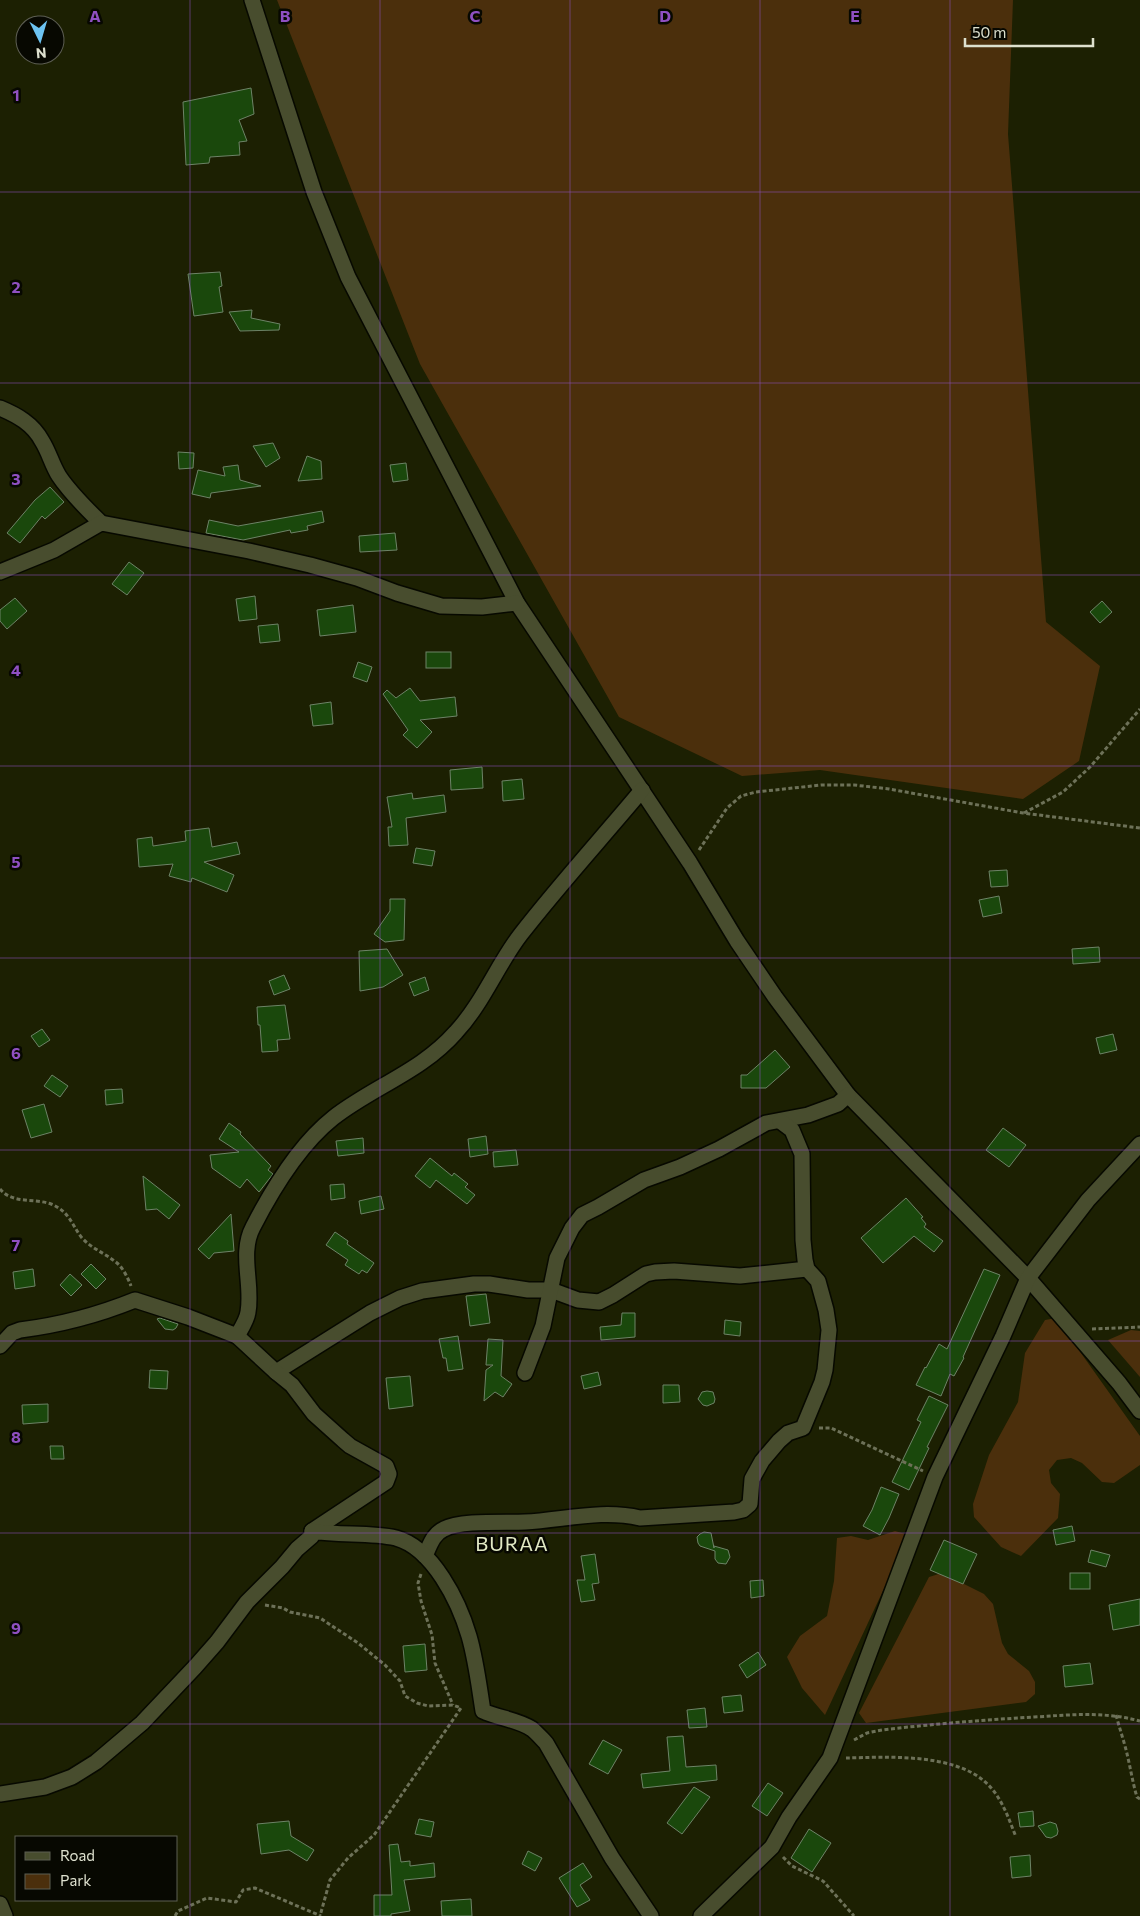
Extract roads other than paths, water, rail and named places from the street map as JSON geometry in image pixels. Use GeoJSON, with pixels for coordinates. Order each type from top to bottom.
{"type":"FeatureCollection","features":[{"type":"Feature","properties":{"kind":"street"},"geometry":{"type":"LineString","coordinates":[[252,0],[314,192],[348,277],[517,604],[690,863],[737,941],[775,997],[848,1095],[1028,1278],[1119,1383],[1140,1412]]}},
{"type":"Feature","properties":{"kind":"street"},"geometry":{"type":"LineString","coordinates":[[0,408],[12,413],[33,428],[43,442],[59,476],[70,492],[100,523],[249,551],[310,565],[441,606],[482,607],[517,604]]}},
{"type":"Feature","properties":{"kind":"street"},"geometry":{"type":"LineString","coordinates":[[0,572],[54,550],[100,523]]}},
{"type":"Feature","properties":{"kind":"street"},"geometry":{"type":"LineString","coordinates":[[237,1336],[248,1313],[247,1238],[293,1162],[315,1135],[332,1119],[430,1058],[457,1032],[478,1004],[500,964],[521,934],[642,790]]}},
{"type":"Feature","properties":{"kind":"street"},"geometry":{"type":"LineString","coordinates":[[525,1373],[543,1326],[557,1258],[563,1243],[582,1214],[598,1207],[644,1180],[680,1167],[766,1124],[808,1115],[838,1104],[848,1095]]}},
{"type":"Feature","properties":{"kind":"street"},"geometry":{"type":"LineString","coordinates":[[425,1556],[435,1535],[446,1528],[471,1524],[527,1522],[575,1516],[626,1514],[640,1518],[743,1510],[750,1504],[752,1479],[762,1461],[788,1433],[804,1428],[825,1370],[828,1330],[826,1310],[818,1281],[807,1269],[803,1240],[802,1154],[792,1130],[780,1121]]}},
{"type":"Feature","properties":{"kind":"street"},"geometry":{"type":"LineString","coordinates":[[707,1914],[772,1847],[789,1816],[830,1758],[935,1477],[1003,1336],[1028,1278],[1088,1200],[1140,1144]]}},
{"type":"Feature","properties":{"kind":"street"},"geometry":{"type":"LineString","coordinates":[[276,1372],[370,1313],[400,1298],[441,1288],[489,1284],[528,1290],[551,1290],[578,1300],[599,1302],[646,1274],[655,1272],[694,1272],[740,1276],[807,1269]]}},
{"type":"Feature","properties":{"kind":"street"},"geometry":{"type":"LineString","coordinates":[[0,1346],[12,1333],[20,1330],[79,1320],[104,1313],[135,1300],[188,1316],[237,1336],[292,1385],[314,1414],[350,1446],[386,1466],[389,1474],[386,1482],[312,1531],[312,1536],[297,1549],[247,1602],[195,1668],[142,1723],[96,1762],[72,1777],[45,1787],[0,1794]]}},
{"type":"Feature","properties":{"kind":"street"},"geometry":{"type":"LineString","coordinates":[[312,1531],[397,1538],[425,1556],[441,1575],[455,1601],[466,1628],[482,1711],[524,1724],[533,1730],[546,1744],[612,1858],[651,1916]]}},
{"type":"Feature","properties":{"kind":"street"},"geometry":{"type":"LineString","coordinates":[[0,1904],[5,1916]]}},
{"type":"Feature","properties":{"kind":"district","name":"BURAA"},"geometry":{"type":"Point","coordinates":[512,1543]}}]}
